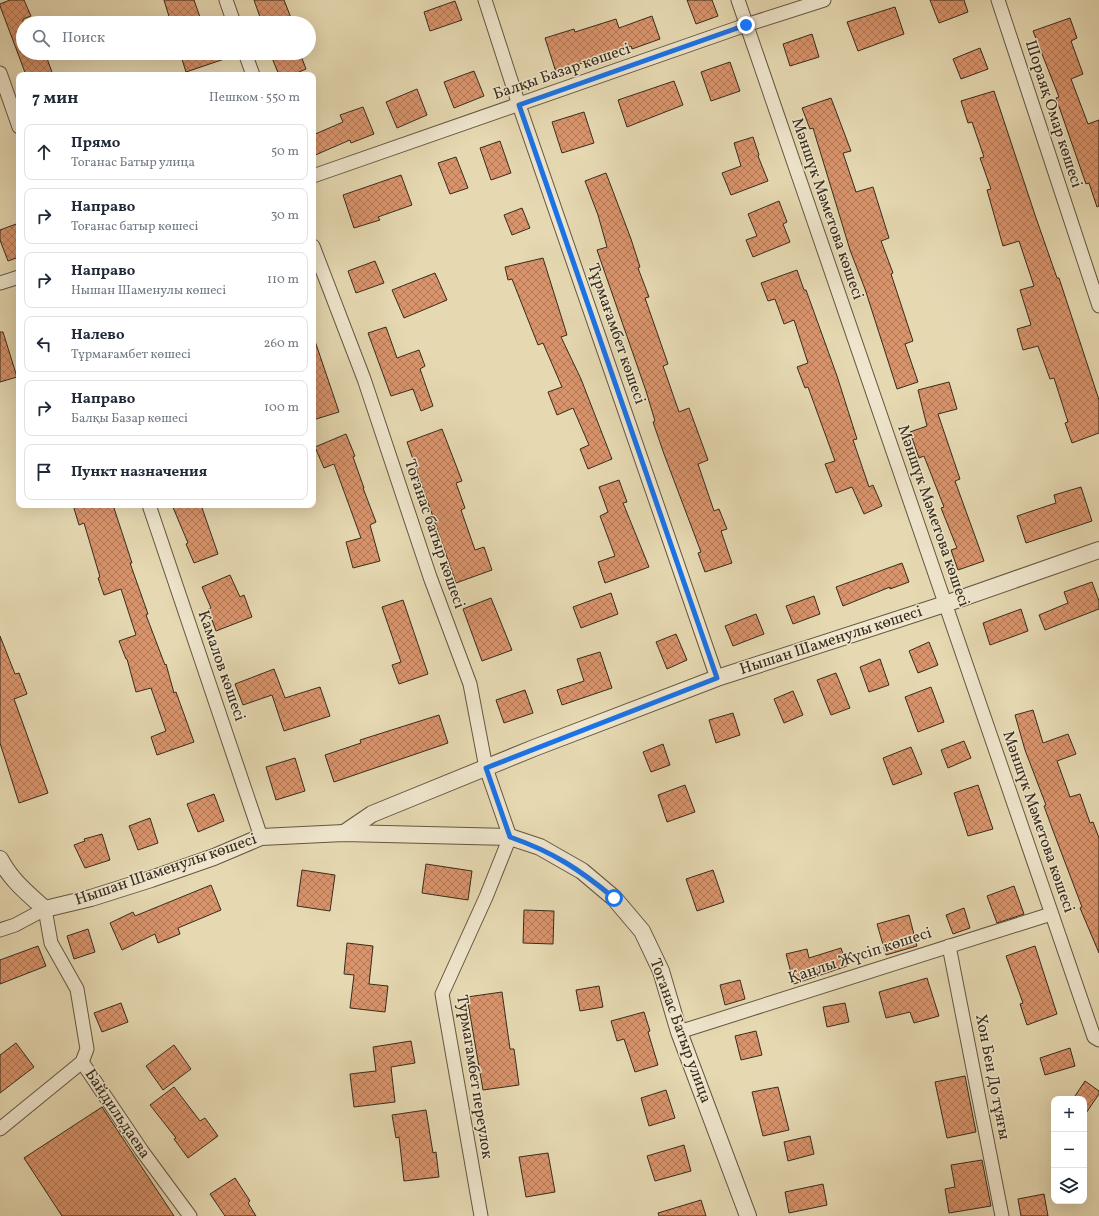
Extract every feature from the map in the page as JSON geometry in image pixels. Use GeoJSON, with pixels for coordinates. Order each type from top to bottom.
{"type":"FeatureCollection","features":[{"type":"Feature","properties":{"kind":"street"},"geometry":{"type":"LineString","coordinates":[[226,0],[232,16]]}},
{"type":"Feature","properties":{"kind":"street","name":"Тұрмағамбет көшесі"},"geometry":{"type":"LineString","coordinates":[[485,0],[519,105],[717,678]]}},
{"type":"Feature","properties":{"kind":"street","name":"Мәншүк Мәметова көшесі"},"geometry":{"type":"LineString","coordinates":[[738,0],[1094,1037],[1099,1040]]}},
{"type":"Feature","properties":{"kind":"street","name":"Балқы Базар көшесі"},"geometry":{"type":"LineString","coordinates":[[316,175],[746,25],[824,0]]}},
{"type":"Feature","properties":{"kind":"street","name":"Шораяқ Омар көшесі"},"geometry":{"type":"LineString","coordinates":[[998,0],[1099,306]]}},
{"type":"Feature","properties":{"kind":"street"},"geometry":{"type":"LineString","coordinates":[[248,60],[252,72]]}},
{"type":"Feature","properties":{"kind":"street"},"geometry":{"type":"LineString","coordinates":[[0,74],[16,119]]}},
{"type":"Feature","properties":{"kind":"street","name":"Тоғанас батыр көшесі"},"geometry":{"type":"LineString","coordinates":[[316,254],[364,378],[430,577],[470,684],[486,768],[510,837]]}},
{"type":"Feature","properties":{"kind":"street"},"geometry":{"type":"LineString","coordinates":[[0,284],[16,278]]}},
{"type":"Feature","properties":{"kind":"street","name":"Камалов көшесі"},"geometry":{"type":"LineString","coordinates":[[150,508],[261,837]]}},
{"type":"Feature","properties":{"kind":"street","name":"Нышан Шаменулы көшесі"},"geometry":{"type":"LineString","coordinates":[[45,909],[91,898],[151,879],[214,857],[261,837],[344,833],[372,814],[717,678],[945,604],[1099,550]]}},
{"type":"Feature","properties":{"kind":"street","name":"Тоганас Батыр улица"},"geometry":{"type":"LineString","coordinates":[[344,833],[510,837],[540,847],[582,871],[614,898],[642,931],[658,964],[679,1032],[748,1216]]}},
{"type":"Feature","properties":{"kind":"street","name":"Турмагамбет переулок"},"geometry":{"type":"LineString","coordinates":[[481,1216],[442,994],[486,898],[510,837]]}},
{"type":"Feature","properties":{"kind":"street"},"geometry":{"type":"LineString","coordinates":[[0,859],[7,873],[18,886],[45,909],[15,925],[0,930]]}},
{"type":"Feature","properties":{"kind":"street","name":"Байдильдаева"},"geometry":{"type":"LineString","coordinates":[[45,909],[51,944],[77,989],[87,1049],[82,1062],[142,1151],[190,1216]]}},
{"type":"Feature","properties":{"kind":"street","name":"Қаңлы Жүсіп көшесі"},"geometry":{"type":"LineString","coordinates":[[679,1032],[1052,914]]}},
{"type":"Feature","properties":{"kind":"street","name":"Хон Бен До тұяғы"},"geometry":{"type":"LineString","coordinates":[[949,946],[1002,1216]]}},
{"type":"Feature","properties":{"kind":"street"},"geometry":{"type":"LineString","coordinates":[[0,1129],[82,1062]]}},
{"type":"Feature","properties":{"kind":"building"},"geometry":{"type":"Polygon","coordinates":[[[10,0],[24,0],[31,16],[16,16],[16,48],[0,6],[0,4],[10,0]]]}},
{"type":"Feature","properties":{"kind":"building"},"geometry":{"type":"Polygon","coordinates":[[[164,0],[194,0],[200,16],[169,16],[164,0]]]}},
{"type":"Feature","properties":{"kind":"building"},"geometry":{"type":"Polygon","coordinates":[[[254,0],[284,0],[290,16],[260,16],[254,0]]]}},
{"type":"Feature","properties":{"kind":"building"},"geometry":{"type":"Polygon","coordinates":[[[687,0],[712,0],[718,16],[696,24],[687,0]]]}},
{"type":"Feature","properties":{"kind":"building"},"geometry":{"type":"Polygon","coordinates":[[[930,0],[964,0],[968,12],[939,23],[930,0]]]}},
{"type":"Feature","properties":{"kind":"building"},"geometry":{"type":"Polygon","coordinates":[[[455,1],[462,20],[430,31],[424,12],[455,1]]]}},
{"type":"Feature","properties":{"kind":"building"},"geometry":{"type":"Polygon","coordinates":[[[895,7],[904,34],[858,51],[847,22],[895,7]]]}},
{"type":"Feature","properties":{"kind":"building"},"geometry":{"type":"Polygon","coordinates":[[[652,16],[660,39],[632,49],[631,46],[556,72],[545,38],[574,29],[575,32],[616,19],[619,28],[652,16]]]}},
{"type":"Feature","properties":{"kind":"building"},"geometry":{"type":"Polygon","coordinates":[[[1070,18],[1077,38],[1071,41],[1083,74],[1071,79],[1088,124],[1099,120],[1099,206],[1097,207],[1089,183],[1086,184],[1056,98],[1059,97],[1033,31],[1070,18]]]}},
{"type":"Feature","properties":{"kind":"building"},"geometry":{"type":"Polygon","coordinates":[[[812,34],[819,57],[790,66],[783,44],[812,34]]]}},
{"type":"Feature","properties":{"kind":"building"},"geometry":{"type":"Polygon","coordinates":[[[980,48],[988,69],[961,79],[953,59],[980,48]]]}},
{"type":"Feature","properties":{"kind":"building"},"geometry":{"type":"Polygon","coordinates":[[[20,60],[48,60],[52,72],[25,72],[20,60]]]}},
{"type":"Feature","properties":{"kind":"building"},"geometry":{"type":"Polygon","coordinates":[[[182,60],[221,60],[186,72],[182,60]]]}},
{"type":"Feature","properties":{"kind":"building"},"geometry":{"type":"Polygon","coordinates":[[[273,60],[303,60],[306,69],[299,72],[278,72],[273,60]]]}},
{"type":"Feature","properties":{"kind":"building"},"geometry":{"type":"Polygon","coordinates":[[[730,62],[740,91],[711,101],[701,72],[730,62]]]}},
{"type":"Feature","properties":{"kind":"building"},"geometry":{"type":"Polygon","coordinates":[[[474,71],[484,96],[454,108],[444,82],[474,71]]]}},
{"type":"Feature","properties":{"kind":"building"},"geometry":{"type":"Polygon","coordinates":[[[674,81],[683,105],[627,127],[618,100],[674,81]]]}},
{"type":"Feature","properties":{"kind":"building"},"geometry":{"type":"Polygon","coordinates":[[[417,89],[427,115],[397,128],[386,102],[417,89]]]}},
{"type":"Feature","properties":{"kind":"building"},"geometry":{"type":"Polygon","coordinates":[[[994,91],[1035,215],[1057,278],[1059,278],[1099,400],[1099,433],[1072,443],[1065,423],[1068,422],[1054,378],[1050,379],[1038,346],[1023,350],[1017,329],[1031,325],[1020,290],[1034,286],[1019,241],[1003,246],[987,190],[991,189],[980,158],[984,157],[972,122],[968,123],[961,101],[994,91]]]}},
{"type":"Feature","properties":{"kind":"building"},"geometry":{"type":"Polygon","coordinates":[[[831,98],[851,151],[843,153],[856,192],[873,187],[889,238],[881,241],[893,273],[891,274],[913,341],[905,344],[918,382],[897,389],[865,289],[850,250],[813,128],[810,129],[802,108],[831,98]]]}},
{"type":"Feature","properties":{"kind":"building"},"geometry":{"type":"Polygon","coordinates":[[[363,107],[374,134],[351,143],[350,140],[316,155],[316,134],[343,122],[340,115],[363,107]]]}},
{"type":"Feature","properties":{"kind":"building"},"geometry":{"type":"Polygon","coordinates":[[[584,112],[594,143],[562,153],[552,122],[584,112]]]}},
{"type":"Feature","properties":{"kind":"building"},"geometry":{"type":"Polygon","coordinates":[[[753,137],[759,155],[758,156],[768,181],[731,195],[722,173],[741,166],[734,143],[753,137]]]}},
{"type":"Feature","properties":{"kind":"building"},"geometry":{"type":"Polygon","coordinates":[[[500,141],[511,173],[491,180],[480,148],[500,141]]]}},
{"type":"Feature","properties":{"kind":"building"},"geometry":{"type":"Polygon","coordinates":[[[456,157],[468,188],[450,194],[438,163],[456,157]]]}},
{"type":"Feature","properties":{"kind":"building"},"geometry":{"type":"Polygon","coordinates":[[[606,173],[631,239],[640,267],[638,268],[649,297],[645,298],[668,364],[663,366],[679,412],[689,408],[708,460],[698,464],[714,511],[719,509],[727,529],[721,531],[732,563],[705,572],[698,553],[701,552],[664,454],[653,422],[655,421],[646,391],[597,250],[607,247],[598,215],[585,181],[606,173]]]}},
{"type":"Feature","properties":{"kind":"building"},"geometry":{"type":"Polygon","coordinates":[[[401,175],[412,205],[378,217],[380,220],[354,228],[343,195],[401,175]]]}},
{"type":"Feature","properties":{"kind":"building"},"geometry":{"type":"Polygon","coordinates":[[[779,201],[787,222],[783,224],[790,242],[753,257],[746,240],[757,236],[748,214],[779,201]]]}},
{"type":"Feature","properties":{"kind":"building"},"geometry":{"type":"Polygon","coordinates":[[[522,208],[530,228],[512,235],[504,215],[522,208]]]}},
{"type":"Feature","properties":{"kind":"building"},"geometry":{"type":"Polygon","coordinates":[[[16,224],[16,258],[8,261],[0,240],[0,230],[16,224]]]}},
{"type":"Feature","properties":{"kind":"building"},"geometry":{"type":"Polygon","coordinates":[[[543,258],[567,335],[561,337],[581,379],[612,459],[588,469],[580,449],[589,445],[573,408],[557,415],[548,392],[562,387],[543,343],[538,345],[512,279],[508,280],[505,267],[543,258]]]}},
{"type":"Feature","properties":{"kind":"building"},"geometry":{"type":"Polygon","coordinates":[[[375,261],[384,283],[356,293],[348,271],[375,261]]]}},
{"type":"Feature","properties":{"kind":"building"},"geometry":{"type":"Polygon","coordinates":[[[797,270],[804,290],[806,290],[837,376],[857,439],[853,440],[869,487],[873,485],[882,506],[864,514],[852,487],[836,493],[825,464],[835,461],[808,387],[805,388],[797,367],[808,363],[794,320],[784,324],[775,299],[768,301],[761,283],[797,270]]]}},
{"type":"Feature","properties":{"kind":"building"},"geometry":{"type":"Polygon","coordinates":[[[435,273],[447,300],[404,318],[392,290],[435,273]]]}},
{"type":"Feature","properties":{"kind":"building"},"geometry":{"type":"Polygon","coordinates":[[[386,327],[397,358],[419,350],[425,366],[420,369],[433,406],[421,411],[413,389],[391,396],[368,333],[386,327]]]}},
{"type":"Feature","properties":{"kind":"building"},"geometry":{"type":"Polygon","coordinates":[[[0,332],[3,332],[16,377],[0,382],[0,332]]]}},
{"type":"Feature","properties":{"kind":"building"},"geometry":{"type":"Polygon","coordinates":[[[316,344],[339,412],[316,419],[316,344]]]}},
{"type":"Feature","properties":{"kind":"building"},"geometry":{"type":"Polygon","coordinates":[[[949,382],[957,409],[938,414],[960,479],[955,481],[984,561],[958,570],[951,550],[957,548],[941,508],[944,507],[924,456],[919,458],[910,432],[927,426],[918,390],[949,382]]]}},
{"type":"Feature","properties":{"kind":"building"},"geometry":{"type":"Polygon","coordinates":[[[442,429],[462,481],[456,483],[465,508],[461,510],[475,550],[484,547],[492,570],[456,583],[407,442],[442,429]]]}},
{"type":"Feature","properties":{"kind":"building"},"geometry":{"type":"Polygon","coordinates":[[[346,434],[355,456],[353,457],[376,522],[370,525],[380,561],[353,568],[346,542],[361,538],[334,464],[324,468],[316,447],[346,434]]]}},
{"type":"Feature","properties":{"kind":"building"},"geometry":{"type":"Polygon","coordinates":[[[619,480],[627,502],[623,503],[649,567],[605,583],[598,562],[615,556],[600,516],[608,512],[599,487],[619,480]]]}},
{"type":"Feature","properties":{"kind":"building"},"geometry":{"type":"Polygon","coordinates":[[[1081,487],[1092,521],[1026,543],[1017,516],[1056,503],[1054,495],[1081,487]]]}},
{"type":"Feature","properties":{"kind":"building"},"geometry":{"type":"Polygon","coordinates":[[[74,508],[114,508],[132,563],[130,563],[148,614],[146,615],[165,665],[166,664],[174,693],[176,692],[194,742],[157,755],[151,737],[166,731],[151,688],[136,692],[127,659],[119,641],[136,635],[121,589],[104,595],[98,578],[100,577],[84,523],[79,525],[74,508]]]}},
{"type":"Feature","properties":{"kind":"building"},"geometry":{"type":"Polygon","coordinates":[[[173,508],[202,508],[218,554],[194,563],[186,544],[188,543],[173,508]]]}},
{"type":"Feature","properties":{"kind":"building"},"geometry":{"type":"Polygon","coordinates":[[[902,563],[909,582],[890,589],[890,587],[843,606],[836,587],[902,563]]]}},
{"type":"Feature","properties":{"kind":"building"},"geometry":{"type":"Polygon","coordinates":[[[230,575],[240,597],[244,595],[252,617],[216,631],[208,609],[211,608],[202,587],[230,575]]]}},
{"type":"Feature","properties":{"kind":"building"},"geometry":{"type":"Polygon","coordinates":[[[1092,582],[1099,601],[1099,609],[1045,630],[1039,615],[1068,603],[1064,592],[1092,582]]]}},
{"type":"Feature","properties":{"kind":"building"},"geometry":{"type":"Polygon","coordinates":[[[611,593],[618,614],[581,628],[573,607],[611,593]]]}},
{"type":"Feature","properties":{"kind":"building"},"geometry":{"type":"Polygon","coordinates":[[[814,596],[820,614],[793,624],[786,606],[814,596]]]}},
{"type":"Feature","properties":{"kind":"building"},"geometry":{"type":"Polygon","coordinates":[[[491,598],[512,650],[482,661],[463,609],[491,598]]]}},
{"type":"Feature","properties":{"kind":"building"},"geometry":{"type":"Polygon","coordinates":[[[403,600],[428,674],[399,684],[392,665],[401,662],[382,607],[403,600]]]}},
{"type":"Feature","properties":{"kind":"building"},"geometry":{"type":"Polygon","coordinates":[[[1021,609],[1028,631],[990,645],[983,623],[1021,609]]]}},
{"type":"Feature","properties":{"kind":"building"},"geometry":{"type":"Polygon","coordinates":[[[756,614],[764,634],[733,646],[725,626],[756,614]]]}},
{"type":"Feature","properties":{"kind":"building"},"geometry":{"type":"Polygon","coordinates":[[[676,634],[687,660],[667,669],[656,642],[676,634]]]}},
{"type":"Feature","properties":{"kind":"building"},"geometry":{"type":"Polygon","coordinates":[[[0,636],[15,674],[19,673],[27,694],[14,699],[48,793],[19,803],[0,743],[0,636]]]}},
{"type":"Feature","properties":{"kind":"building"},"geometry":{"type":"Polygon","coordinates":[[[929,642],[938,665],[918,673],[909,651],[929,642]]]}},
{"type":"Feature","properties":{"kind":"building"},"geometry":{"type":"Polygon","coordinates":[[[600,652],[612,688],[562,705],[557,690],[584,681],[577,659],[600,652]]]}},
{"type":"Feature","properties":{"kind":"building"},"geometry":{"type":"Polygon","coordinates":[[[880,659],[889,685],[869,692],[860,667],[880,659]]]}},
{"type":"Feature","properties":{"kind":"building"},"geometry":{"type":"Polygon","coordinates":[[[274,669],[285,698],[320,687],[330,716],[284,731],[272,695],[243,705],[235,684],[274,669]]]}},
{"type":"Feature","properties":{"kind":"building"},"geometry":{"type":"Polygon","coordinates":[[[836,673],[850,708],[831,715],[817,680],[836,673]]]}},
{"type":"Feature","properties":{"kind":"building"},"geometry":{"type":"Polygon","coordinates":[[[931,687],[944,722],[918,732],[905,697],[931,687]]]}},
{"type":"Feature","properties":{"kind":"building"},"geometry":{"type":"Polygon","coordinates":[[[525,690],[533,713],[504,723],[496,700],[525,690]]]}},
{"type":"Feature","properties":{"kind":"building"},"geometry":{"type":"Polygon","coordinates":[[[793,691],[803,715],[784,723],[774,699],[793,691]]]}},
{"type":"Feature","properties":{"kind":"building"},"geometry":{"type":"Polygon","coordinates":[[[1033,710],[1043,743],[1068,734],[1076,754],[1057,761],[1070,797],[1080,794],[1090,823],[1093,822],[1099,838],[1099,953],[1080,908],[1082,907],[1044,806],[1046,805],[1025,750],[1015,715],[1033,710]]]}},
{"type":"Feature","properties":{"kind":"building"},"geometry":{"type":"Polygon","coordinates":[[[733,713],[740,735],[716,743],[709,720],[733,713]]]}},
{"type":"Feature","properties":{"kind":"building"},"geometry":{"type":"Polygon","coordinates":[[[439,715],[448,743],[334,782],[325,755],[361,743],[360,740],[439,715]]]}},
{"type":"Feature","properties":{"kind":"building"},"geometry":{"type":"Polygon","coordinates":[[[964,741],[971,758],[948,768],[941,750],[964,741]]]}},
{"type":"Feature","properties":{"kind":"building"},"geometry":{"type":"Polygon","coordinates":[[[663,744],[670,765],[651,772],[643,752],[663,744]]]}},
{"type":"Feature","properties":{"kind":"building"},"geometry":{"type":"Polygon","coordinates":[[[911,747],[922,774],[893,785],[883,758],[911,747]]]}},
{"type":"Feature","properties":{"kind":"building"},"geometry":{"type":"Polygon","coordinates":[[[295,758],[305,791],[276,800],[266,767],[295,758]]]}},
{"type":"Feature","properties":{"kind":"building"},"geometry":{"type":"Polygon","coordinates":[[[685,785],[695,812],[667,822],[658,795],[685,785]]]}},
{"type":"Feature","properties":{"kind":"building"},"geometry":{"type":"Polygon","coordinates":[[[978,785],[993,829],[968,836],[954,793],[978,785]]]}},
{"type":"Feature","properties":{"kind":"building"},"geometry":{"type":"Polygon","coordinates":[[[214,794],[224,821],[198,832],[187,804],[214,794]]]}},
{"type":"Feature","properties":{"kind":"building"},"geometry":{"type":"Polygon","coordinates":[[[150,818],[158,843],[138,850],[129,826],[150,818]]]}},
{"type":"Feature","properties":{"kind":"building"},"geometry":{"type":"Polygon","coordinates":[[[102,834],[110,860],[85,868],[74,845],[85,841],[84,839],[102,834]]]}},
{"type":"Feature","properties":{"kind":"building"},"geometry":{"type":"Polygon","coordinates":[[[426,864],[472,871],[468,900],[422,893],[426,864]]]}},
{"type":"Feature","properties":{"kind":"building"},"geometry":{"type":"Polygon","coordinates":[[[302,870],[335,875],[330,911],[297,906],[302,870]]]}},
{"type":"Feature","properties":{"kind":"building"},"geometry":{"type":"Polygon","coordinates":[[[713,870],[724,902],[697,911],[686,879],[713,870]]]}},
{"type":"Feature","properties":{"kind":"building"},"geometry":{"type":"Polygon","coordinates":[[[211,885],[221,910],[178,928],[180,934],[158,943],[155,934],[122,950],[110,923],[133,912],[135,916],[211,885]]]}},
{"type":"Feature","properties":{"kind":"building"},"geometry":{"type":"Polygon","coordinates":[[[1014,886],[1024,914],[997,923],[987,896],[1014,886]]]}},
{"type":"Feature","properties":{"kind":"building"},"geometry":{"type":"Polygon","coordinates":[[[964,908],[970,928],[953,934],[946,915],[964,908]]]}},
{"type":"Feature","properties":{"kind":"building"},"geometry":{"type":"Polygon","coordinates":[[[524,910],[554,911],[553,944],[523,943],[524,910]]]}},
{"type":"Feature","properties":{"kind":"building"},"geometry":{"type":"Polygon","coordinates":[[[909,915],[917,946],[886,955],[877,924],[909,915]]]}},
{"type":"Feature","properties":{"kind":"building"},"geometry":{"type":"Polygon","coordinates":[[[88,929],[95,952],[74,959],[67,936],[88,929]]]}},
{"type":"Feature","properties":{"kind":"building"},"geometry":{"type":"Polygon","coordinates":[[[347,943],[373,946],[369,984],[388,986],[385,1012],[350,1008],[354,975],[344,974],[347,943]]]}},
{"type":"Feature","properties":{"kind":"building"},"geometry":{"type":"Polygon","coordinates":[[[38,946],[46,966],[0,984],[0,960],[38,946]]]}},
{"type":"Feature","properties":{"kind":"building"},"geometry":{"type":"Polygon","coordinates":[[[1035,946],[1057,1014],[1027,1025],[1020,1004],[1023,1003],[1006,956],[1035,946]]]}},
{"type":"Feature","properties":{"kind":"building"},"geometry":{"type":"Polygon","coordinates":[[[841,948],[847,966],[794,984],[786,954],[807,949],[809,958],[841,948]]]}},
{"type":"Feature","properties":{"kind":"building"},"geometry":{"type":"Polygon","coordinates":[[[927,978],[939,1016],[914,1023],[910,1012],[886,1018],[879,992],[927,978]]]}},
{"type":"Feature","properties":{"kind":"building"},"geometry":{"type":"Polygon","coordinates":[[[740,980],[745,999],[725,1005],[720,985],[740,980]]]}},
{"type":"Feature","properties":{"kind":"building"},"geometry":{"type":"Polygon","coordinates":[[[599,986],[603,1007],[580,1011],[576,990],[599,986]]]}},
{"type":"Feature","properties":{"kind":"building"},"geometry":{"type":"Polygon","coordinates":[[[502,992],[510,1049],[514,1049],[519,1085],[483,1090],[467,997],[502,992]]]}},
{"type":"Feature","properties":{"kind":"building"},"geometry":{"type":"Polygon","coordinates":[[[121,1003],[128,1022],[102,1032],[94,1013],[121,1003]]]}},
{"type":"Feature","properties":{"kind":"building"},"geometry":{"type":"Polygon","coordinates":[[[845,1003],[849,1022],[827,1027],[823,1007],[845,1003]]]}},
{"type":"Feature","properties":{"kind":"building"},"geometry":{"type":"Polygon","coordinates":[[[644,1012],[650,1031],[648,1032],[658,1065],[635,1072],[624,1039],[617,1041],[611,1021],[644,1012]]]}},
{"type":"Feature","properties":{"kind":"building"},"geometry":{"type":"Polygon","coordinates":[[[756,1031],[762,1055],[741,1060],[735,1036],[756,1031]]]}},
{"type":"Feature","properties":{"kind":"building"},"geometry":{"type":"Polygon","coordinates":[[[411,1041],[415,1063],[391,1067],[395,1102],[354,1107],[350,1074],[376,1071],[373,1047],[411,1041]]]}},
{"type":"Feature","properties":{"kind":"building"},"geometry":{"type":"Polygon","coordinates":[[[16,1043],[34,1067],[0,1093],[0,1055],[16,1043]]]}},
{"type":"Feature","properties":{"kind":"building"},"geometry":{"type":"Polygon","coordinates":[[[174,1045],[191,1069],[163,1090],[146,1066],[174,1045]]]}},
{"type":"Feature","properties":{"kind":"building"},"geometry":{"type":"Polygon","coordinates":[[[1070,1048],[1075,1066],[1045,1075],[1040,1058],[1070,1048]]]}},
{"type":"Feature","properties":{"kind":"building"},"geometry":{"type":"Polygon","coordinates":[[[965,1076],[976,1132],[947,1138],[935,1082],[965,1076]]]}},
{"type":"Feature","properties":{"kind":"building"},"geometry":{"type":"Polygon","coordinates":[[[1085,1081],[1099,1091],[1099,1094],[1087,1112],[1087,1096],[1075,1096],[1085,1081]]]}},
{"type":"Feature","properties":{"kind":"building"},"geometry":{"type":"Polygon","coordinates":[[[174,1087],[200,1121],[205,1118],[218,1136],[188,1158],[174,1139],[176,1138],[150,1105],[174,1087]]]}},
{"type":"Feature","properties":{"kind":"building"},"geometry":{"type":"Polygon","coordinates":[[[778,1087],[789,1130],[763,1136],[752,1092],[778,1087]]]}},
{"type":"Feature","properties":{"kind":"building"},"geometry":{"type":"Polygon","coordinates":[[[666,1090],[675,1118],[649,1126],[641,1098],[666,1090]]]}},
{"type":"Feature","properties":{"kind":"building"},"geometry":{"type":"Polygon","coordinates":[[[102,1107],[174,1216],[62,1216],[24,1158],[102,1107]]]}},
{"type":"Feature","properties":{"kind":"building"},"geometry":{"type":"Polygon","coordinates":[[[426,1110],[433,1153],[436,1152],[439,1177],[404,1181],[399,1137],[396,1138],[392,1115],[426,1110]]]}},
{"type":"Feature","properties":{"kind":"building"},"geometry":{"type":"Polygon","coordinates":[[[810,1136],[814,1154],[788,1161],[784,1142],[810,1136]]]}},
{"type":"Feature","properties":{"kind":"building"},"geometry":{"type":"Polygon","coordinates":[[[684,1145],[691,1171],[655,1181],[647,1156],[684,1145]]]}},
{"type":"Feature","properties":{"kind":"building"},"geometry":{"type":"Polygon","coordinates":[[[548,1153],[555,1192],[526,1197],[519,1157],[548,1153]]]}},
{"type":"Feature","properties":{"kind":"building"},"geometry":{"type":"Polygon","coordinates":[[[982,1160],[991,1206],[949,1213],[945,1189],[955,1187],[951,1165],[982,1160]]]}},
{"type":"Feature","properties":{"kind":"building"},"geometry":{"type":"Polygon","coordinates":[[[235,1178],[250,1201],[248,1203],[256,1216],[225,1216],[210,1194],[235,1178]]]}},
{"type":"Feature","properties":{"kind":"building"},"geometry":{"type":"Polygon","coordinates":[[[823,1184],[827,1205],[789,1213],[785,1192],[823,1184]]]}},
{"type":"Feature","properties":{"kind":"building"},"geometry":{"type":"Polygon","coordinates":[[[1044,1194],[1048,1216],[1021,1216],[1018,1199],[1044,1194]]]}},
{"type":"Feature","properties":{"kind":"building"},"geometry":{"type":"Polygon","coordinates":[[[701,1200],[706,1216],[659,1216],[658,1213],[701,1200]]]}},
{"type":"Feature","properties":{"kind":"route"},"geometry":{"type":"LineString","coordinates":[[614,898],[582,871],[540,847],[510,837],[486,768],[534,748],[717,678],[519,105],[746,25]]}}]}
